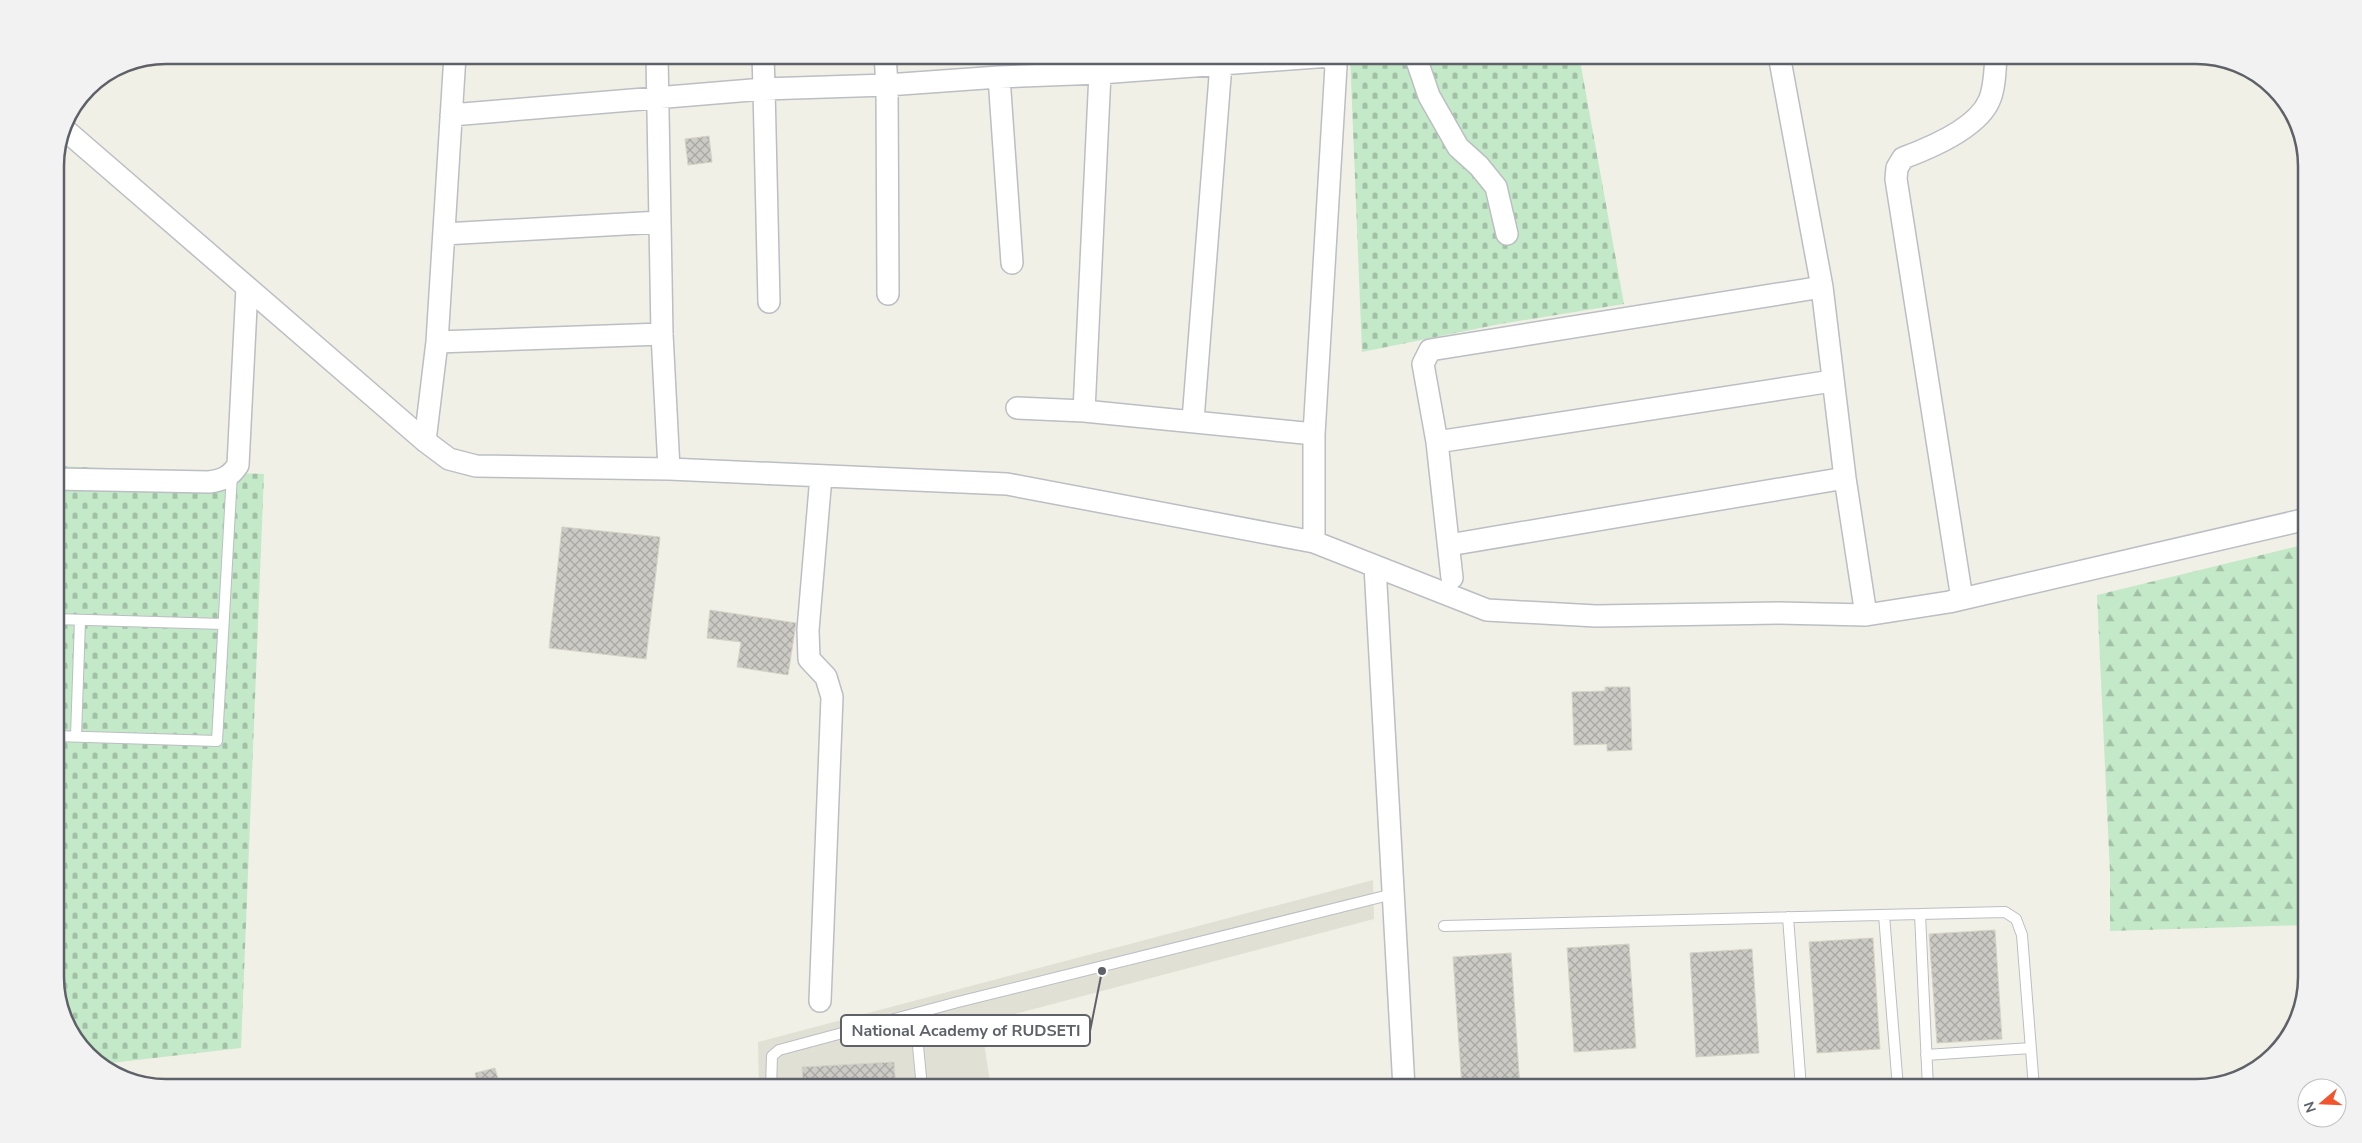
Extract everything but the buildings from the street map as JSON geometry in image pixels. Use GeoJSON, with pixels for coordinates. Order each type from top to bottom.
{"type":"FeatureCollection","features":[{"type":"Feature","properties":{"kind":"street"},"geometry":{"type":"LineString","coordinates":[[425,441],[437,342],[454,64]]}},
{"type":"Feature","properties":{"kind":"street"},"geometry":{"type":"LineString","coordinates":[[657,64],[662,334],[668,469]]}},
{"type":"Feature","properties":{"kind":"street"},"geometry":{"type":"LineString","coordinates":[[763,64],[769,302]]}},
{"type":"Feature","properties":{"kind":"street"},"geometry":{"type":"LineString","coordinates":[[886,64],[888,294]]}},
{"type":"Feature","properties":{"kind":"street"},"geometry":{"type":"LineString","coordinates":[[451,115],[764,89],[887,86],[999,77],[1100,74],[1221,64],[1193,420]]}},
{"type":"Feature","properties":{"kind":"street"},"geometry":{"type":"LineString","coordinates":[[1314,542],[1314,434],[1335,64]]}},
{"type":"Feature","properties":{"kind":"street"},"geometry":{"type":"LineString","coordinates":[[1418,64],[1428,96],[1458,147],[1479,166],[1496,187],[1507,234]]}},
{"type":"Feature","properties":{"kind":"street"},"geometry":{"type":"LineString","coordinates":[[1781,64],[1822,287],[1845,478],[1866,615]]}},
{"type":"Feature","properties":{"kind":"street"},"geometry":{"type":"LineString","coordinates":[[1962,598],[1896,179],[1897,168],[1903,158],[1968,126],[1981,116],[1990,100],[1995,64]]}},
{"type":"Feature","properties":{"kind":"street"},"geometry":{"type":"LineString","coordinates":[[1084,411],[1100,74]]}},
{"type":"Feature","properties":{"kind":"street"},"geometry":{"type":"LineString","coordinates":[[999,77],[1012,263]]}},
{"type":"Feature","properties":{"kind":"street"},"geometry":{"type":"LineString","coordinates":[[69,133],[425,441],[448,459],[476,466],[668,469],[1007,484],[1314,542],[1487,610],[1596,616],[1779,613],[1866,615],[1962,598],[2298,521]]}},
{"type":"Feature","properties":{"kind":"street"},"geometry":{"type":"LineString","coordinates":[[444,234],[660,222]]}},
{"type":"Feature","properties":{"kind":"street"},"geometry":{"type":"LineString","coordinates":[[64,479],[209,482],[223,480],[232,474],[238,465],[247,287]]}},
{"type":"Feature","properties":{"kind":"street"},"geometry":{"type":"LineString","coordinates":[[1452,578],[1450,545],[1437,442],[1423,364],[1430,350],[1822,287]]}},
{"type":"Feature","properties":{"kind":"street"},"geometry":{"type":"LineString","coordinates":[[437,342],[662,334]]}},
{"type":"Feature","properties":{"kind":"street"},"geometry":{"type":"LineString","coordinates":[[1437,442],[1832,381]]}},
{"type":"Feature","properties":{"kind":"street"},"geometry":{"type":"LineString","coordinates":[[1017,408],[1084,411],[1193,420],[1314,434]]}},
{"type":"Feature","properties":{"kind":"street"},"geometry":{"type":"LineString","coordinates":[[820,1001],[832,697],[826,677],[809,659],[808,630],[821,476]]}},
{"type":"Feature","properties":{"kind":"street"},"geometry":{"type":"LineString","coordinates":[[1450,545],[1845,478]]}},
{"type":"Feature","properties":{"kind":"street"},"geometry":{"type":"LineString","coordinates":[[1375,566],[1403,1079]]}},
{"type":"Feature","properties":{"kind":"lane"},"geometry":{"type":"LineString","coordinates":[[64,736],[217,741],[232,474]]}},
{"type":"Feature","properties":{"kind":"lane"},"geometry":{"type":"LineString","coordinates":[[64,619],[223,624]]}},
{"type":"Feature","properties":{"kind":"lane"},"geometry":{"type":"LineString","coordinates":[[76,736],[80,620]]}},
{"type":"Feature","properties":{"kind":"lane"},"geometry":{"type":"LineString","coordinates":[[771,1079],[772,1056],[779,1050],[1393,894]]}},
{"type":"Feature","properties":{"kind":"lane"},"geometry":{"type":"LineString","coordinates":[[1444,926],[2005,912],[2016,919],[2022,935],[2033,1079]]}},
{"type":"Feature","properties":{"kind":"lane"},"geometry":{"type":"LineString","coordinates":[[1920,914],[1927,1079]]}},
{"type":"Feature","properties":{"kind":"lane"},"geometry":{"type":"LineString","coordinates":[[1884,915],[1897,1079]]}},
{"type":"Feature","properties":{"kind":"lane"},"geometry":{"type":"LineString","coordinates":[[1788,917],[1800,1079]]}},
{"type":"Feature","properties":{"kind":"lane"},"geometry":{"type":"LineString","coordinates":[[915,1014],[921,1079]]}},
{"type":"Feature","properties":{"kind":"lane"},"geometry":{"type":"LineString","coordinates":[[1926,1055],[2031,1048]]}},
{"type":"Feature","properties":{"kind":"shaded area"},"geometry":{"type":"Polygon","coordinates":[[[1373,880],[1374,919],[981,1023],[990,1079],[759,1079],[758,1042],[1373,880]]]}},
{"type":"Feature","properties":{"kind":"green space"},"geometry":{"type":"Polygon","coordinates":[[[1350,64],[1581,64],[1624,304],[1500,324],[1362,352],[1350,64]]]}},
{"type":"Feature","properties":{"kind":"green space"},"geometry":{"type":"Polygon","coordinates":[[[64,466],[264,474],[241,1048],[111,1063],[93,1050],[71,1017],[64,984],[64,466]]]}},
{"type":"Feature","properties":{"kind":"green space"},"geometry":{"type":"Polygon","coordinates":[[[2298,546],[2298,925],[2110,931],[2110,874],[2097,595],[2298,546]]]}},
{"type":"Feature","properties":{"kind":"place","name":"National Academy of RUDSETI"},"geometry":{"type":"Point","coordinates":[1102,971]}}]}
